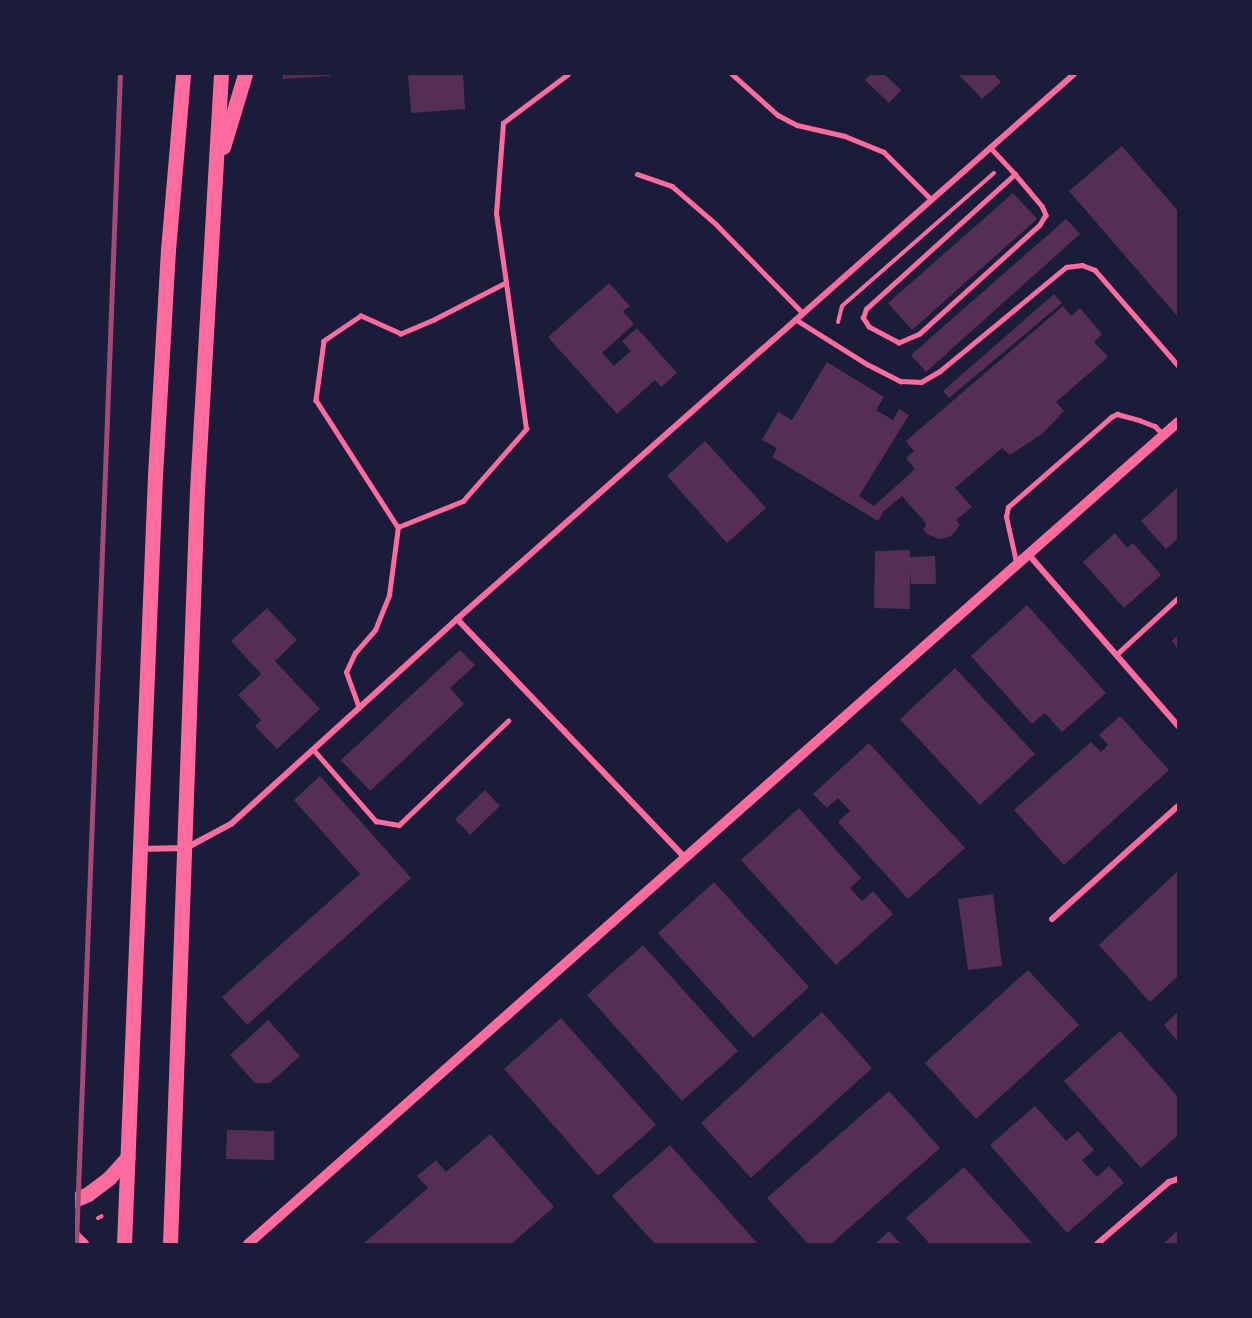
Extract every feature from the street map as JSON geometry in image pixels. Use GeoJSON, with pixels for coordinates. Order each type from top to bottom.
{"type":"FeatureCollection","features":[{"type":"Feature","properties":{"kind":"main road"},"geometry":{"type":"LineString","coordinates":[[124,1245],[138,849],[159,404],[168,250],[183,74]]}},
{"type":"Feature","properties":{"kind":"main road"},"geometry":{"type":"LineString","coordinates":[[170,1245],[186,848],[197,490],[221,74]]}},
{"type":"Feature","properties":{"kind":"main road"},"geometry":{"type":"LineString","coordinates":[[216,167],[245,74]]}},
{"type":"Feature","properties":{"kind":"main road"},"geometry":{"type":"LineString","coordinates":[[74,1200],[88,1194],[109,1178],[128,1156]]}},
{"type":"Feature","properties":{"kind":"street"},"geometry":{"type":"LineString","coordinates":[[138,849],[186,848],[231,824],[457,618],[1074,74]]}},
{"type":"Feature","properties":{"kind":"street"},"geometry":{"type":"LineString","coordinates":[[248,1245],[1179,422]]}},
{"type":"Feature","properties":{"kind":"street"},"geometry":{"type":"LineString","coordinates":[[1029,555],[1179,726]]}},
{"type":"Feature","properties":{"kind":"street"},"geometry":{"type":"LineString","coordinates":[[457,618],[685,858]]}},
{"type":"Feature","properties":{"kind":"street"},"geometry":{"type":"LineString","coordinates":[[1052,919],[1179,806]]}},
{"type":"Feature","properties":{"kind":"street"},"geometry":{"type":"LineString","coordinates":[[1097,1245],[1168,1182],[1179,1179]]}},
{"type":"Feature","properties":{"kind":"street"},"geometry":{"type":"LineString","coordinates":[[74,1234],[84,1245]]}},
{"type":"Feature","properties":{"kind":"lane"},"geometry":{"type":"LineString","coordinates":[[398,527],[463,501],[526,429],[496,214],[503,123],[568,74]]}},
{"type":"Feature","properties":{"kind":"lane"},"geometry":{"type":"LineString","coordinates":[[732,74],[778,115],[797,125],[845,136],[884,152],[931,199]]}},
{"type":"Feature","properties":{"kind":"lane"},"geometry":{"type":"LineString","coordinates":[[990,147],[1015,174],[1042,206],[1046,215],[1040,225],[920,334],[899,343],[869,327],[863,318],[866,309],[1015,174]]}},
{"type":"Feature","properties":{"kind":"lane"},"geometry":{"type":"LineString","coordinates":[[637,174],[672,186],[716,224],[803,313]]}},
{"type":"Feature","properties":{"kind":"lane"},"geometry":{"type":"LineString","coordinates":[[795,320],[867,364],[902,381],[921,382],[940,371],[1066,267],[1082,265],[1095,270],[1179,365]]}},
{"type":"Feature","properties":{"kind":"lane"},"geometry":{"type":"LineString","coordinates":[[359,708],[346,672],[355,653],[375,630],[389,595],[398,527],[316,400],[324,341],[361,316],[401,334],[434,321],[506,283]]}},
{"type":"Feature","properties":{"kind":"lane"},"geometry":{"type":"LineString","coordinates":[[1016,566],[1006,517],[1008,507],[1117,414],[1155,426],[1164,435]]}},
{"type":"Feature","properties":{"kind":"lane"},"geometry":{"type":"LineString","coordinates":[[1117,654],[1179,598]]}},
{"type":"Feature","properties":{"kind":"lane"},"geometry":{"type":"LineString","coordinates":[[313,749],[376,821],[399,825],[508,721]]}},
{"type":"Feature","properties":{"kind":"path"},"geometry":{"type":"LineString","coordinates":[[838,322],[842,306],[994,172]]}},
{"type":"Feature","properties":{"kind":"building"},"geometry":{"type":"Polygon","coordinates":[[[283,74],[329,74],[330,76],[283,79],[283,74]]]}},
{"type":"Feature","properties":{"kind":"building"},"geometry":{"type":"Polygon","coordinates":[[[408,74],[463,74],[465,109],[411,113],[408,74]]]}},
{"type":"Feature","properties":{"kind":"building"},"geometry":{"type":"Polygon","coordinates":[[[871,74],[884,74],[901,90],[889,103],[865,80],[871,74]]]}},
{"type":"Feature","properties":{"kind":"building"},"geometry":{"type":"Polygon","coordinates":[[[958,74],[994,74],[1001,82],[982,99],[958,74]]]}},
{"type":"Feature","properties":{"kind":"building"},"geometry":{"type":"Polygon","coordinates":[[[1122,146],[1178,211],[1178,317],[1069,191],[1122,146]]]}},
{"type":"Feature","properties":{"kind":"building"},"geometry":{"type":"Polygon","coordinates":[[[1013,193],[1037,219],[912,330],[888,303],[1013,193]]]}},
{"type":"Feature","properties":{"kind":"building"},"geometry":{"type":"Polygon","coordinates":[[[1066,219],[1080,234],[926,372],[911,355],[1066,219]]]}},
{"type":"Feature","properties":{"kind":"building"},"geometry":{"type":"Polygon","coordinates":[[[609,283],[630,306],[623,311],[634,324],[602,353],[614,366],[631,351],[622,341],[637,328],[677,373],[661,387],[655,380],[617,414],[548,337],[609,283]]]}},
{"type":"Feature","properties":{"kind":"building"},"geometry":{"type":"Polygon","coordinates":[[[1054,294],[1062,303],[949,398],[943,391],[1054,294]]]}},
{"type":"Feature","properties":{"kind":"building"},"geometry":{"type":"Polygon","coordinates":[[[1063,306],[1071,316],[1080,308],[1102,334],[1094,342],[1108,357],[1056,402],[1064,411],[1042,434],[1010,455],[1002,448],[955,488],[972,507],[956,520],[960,525],[950,537],[939,539],[927,534],[923,529],[926,526],[925,522],[902,496],[884,511],[878,521],[772,457],[777,448],[762,440],[778,412],[792,420],[827,362],[884,397],[876,410],[893,420],[899,409],[909,415],[859,496],[874,506],[915,469],[906,458],[914,451],[906,441],[1063,306]]]}},
{"type":"Feature","properties":{"kind":"building"},"geometry":{"type":"Polygon","coordinates":[[[705,441],[766,508],[727,543],[667,476],[705,441]]]}},
{"type":"Feature","properties":{"kind":"building"},"geometry":{"type":"Polygon","coordinates":[[[1178,487],[1178,538],[1166,549],[1141,521],[1178,487]]]}},
{"type":"Feature","properties":{"kind":"building"},"geometry":{"type":"Polygon","coordinates":[[[1115,533],[1127,548],[1133,543],[1161,575],[1124,608],[1083,562],[1115,533]]]}},
{"type":"Feature","properties":{"kind":"building"},"geometry":{"type":"Polygon","coordinates":[[[910,550],[910,557],[935,556],[936,584],[911,584],[910,573],[910,609],[874,608],[875,551],[910,550]]]}},
{"type":"Feature","properties":{"kind":"building"},"geometry":{"type":"Polygon","coordinates":[[[1027,605],[1106,693],[1062,732],[1045,713],[1032,724],[971,656],[1027,605]]]}},
{"type":"Feature","properties":{"kind":"building"},"geometry":{"type":"Polygon","coordinates":[[[267,608],[297,640],[275,661],[320,709],[277,749],[255,726],[261,720],[238,695],[261,674],[231,641],[267,608]]]}},
{"type":"Feature","properties":{"kind":"building"},"geometry":{"type":"Polygon","coordinates":[[[1178,635],[1178,649],[1172,641],[1178,635]]]}},
{"type":"Feature","properties":{"kind":"building"},"geometry":{"type":"Polygon","coordinates":[[[460,650],[475,665],[450,688],[464,704],[370,791],[341,760],[460,650]]]}},
{"type":"Feature","properties":{"kind":"building"},"geometry":{"type":"Polygon","coordinates":[[[955,668],[1035,754],[980,805],[900,719],[955,668]]]}},
{"type":"Feature","properties":{"kind":"building"},"geometry":{"type":"Polygon","coordinates":[[[1120,716],[1169,770],[1064,865],[1014,810],[1091,742],[1101,752],[1108,745],[1099,735],[1120,716]]]}},
{"type":"Feature","properties":{"kind":"building"},"geometry":{"type":"Polygon","coordinates":[[[869,743],[965,848],[908,899],[838,822],[850,811],[838,798],[827,808],[813,794],[869,743]]]}},
{"type":"Feature","properties":{"kind":"building"},"geometry":{"type":"Polygon","coordinates":[[[320,776],[411,878],[247,1025],[222,997],[360,874],[294,800],[320,776]]]}},
{"type":"Feature","properties":{"kind":"building"},"geometry":{"type":"Polygon","coordinates":[[[485,790],[500,806],[470,835],[455,819],[485,790]]]}},
{"type":"Feature","properties":{"kind":"building"},"geometry":{"type":"Polygon","coordinates":[[[799,808],[861,878],[850,888],[862,901],[873,891],[893,914],[836,965],[741,860],[799,808]]]}},
{"type":"Feature","properties":{"kind":"building"},"geometry":{"type":"Polygon","coordinates":[[[1178,871],[1178,976],[1150,1002],[1099,945],[1178,871]]]}},
{"type":"Feature","properties":{"kind":"building"},"geometry":{"type":"Polygon","coordinates":[[[714,882],[809,987],[753,1038],[658,933],[714,882]]]}},
{"type":"Feature","properties":{"kind":"building"},"geometry":{"type":"Polygon","coordinates":[[[993,894],[1002,966],[968,970],[958,899],[993,894]]]}},
{"type":"Feature","properties":{"kind":"building"},"geometry":{"type":"Polygon","coordinates":[[[643,945],[738,1051],[682,1101],[587,995],[643,945]]]}},
{"type":"Feature","properties":{"kind":"building"},"geometry":{"type":"Polygon","coordinates":[[[1028,970],[1079,1025],[976,1119],[925,1063],[1028,970]]]}},
{"type":"Feature","properties":{"kind":"building"},"geometry":{"type":"Polygon","coordinates":[[[822,1012],[872,1068],[751,1178],[701,1123],[822,1012]]]}},
{"type":"Feature","properties":{"kind":"building"},"geometry":{"type":"Polygon","coordinates":[[[1178,1012],[1178,1042],[1164,1025],[1178,1012]]]}},
{"type":"Feature","properties":{"kind":"building"},"geometry":{"type":"Polygon","coordinates":[[[561,1018],[656,1125],[598,1176],[504,1069],[561,1018]]]}},
{"type":"Feature","properties":{"kind":"building"},"geometry":{"type":"Polygon","coordinates":[[[268,1020],[300,1056],[270,1083],[255,1083],[230,1055],[268,1020]]]}},
{"type":"Feature","properties":{"kind":"building"},"geometry":{"type":"Polygon","coordinates":[[[1120,1031],[1178,1097],[1178,1135],[1141,1168],[1064,1081],[1120,1031]]]}},
{"type":"Feature","properties":{"kind":"building"},"geometry":{"type":"Polygon","coordinates":[[[889,1091],[940,1148],[831,1244],[808,1244],[767,1198],[889,1091]]]}},
{"type":"Feature","properties":{"kind":"building"},"geometry":{"type":"Polygon","coordinates":[[[1035,1106],[1066,1141],[1078,1131],[1094,1150],[1082,1160],[1097,1177],[1109,1166],[1124,1183],[1067,1233],[990,1145],[1035,1106]]]}},
{"type":"Feature","properties":{"kind":"building"},"geometry":{"type":"Polygon","coordinates":[[[227,1130],[274,1131],[274,1160],[226,1159],[227,1130]]]}},
{"type":"Feature","properties":{"kind":"building"},"geometry":{"type":"Polygon","coordinates":[[[490,1134],[554,1207],[511,1244],[363,1244],[428,1188],[417,1176],[436,1160],[446,1172],[490,1134]]]}},
{"type":"Feature","properties":{"kind":"building"},"geometry":{"type":"Polygon","coordinates":[[[670,1145],[758,1244],[655,1244],[612,1196],[670,1145]]]}},
{"type":"Feature","properties":{"kind":"building"},"geometry":{"type":"Polygon","coordinates":[[[964,1167],[1033,1244],[930,1244],[906,1218],[964,1167]]]}},
{"type":"Feature","properties":{"kind":"building"},"geometry":{"type":"Polygon","coordinates":[[[1178,1230],[1178,1244],[1163,1244],[1178,1230]]]}},
{"type":"Feature","properties":{"kind":"building"},"geometry":{"type":"Polygon","coordinates":[[[889,1231],[901,1244],[875,1244],[889,1231]]]}},
{"type":"Feature","properties":{"kind":"railway"},"geometry":{"type":"LineString","coordinates":[[76,1244],[120,74]]}}]}
